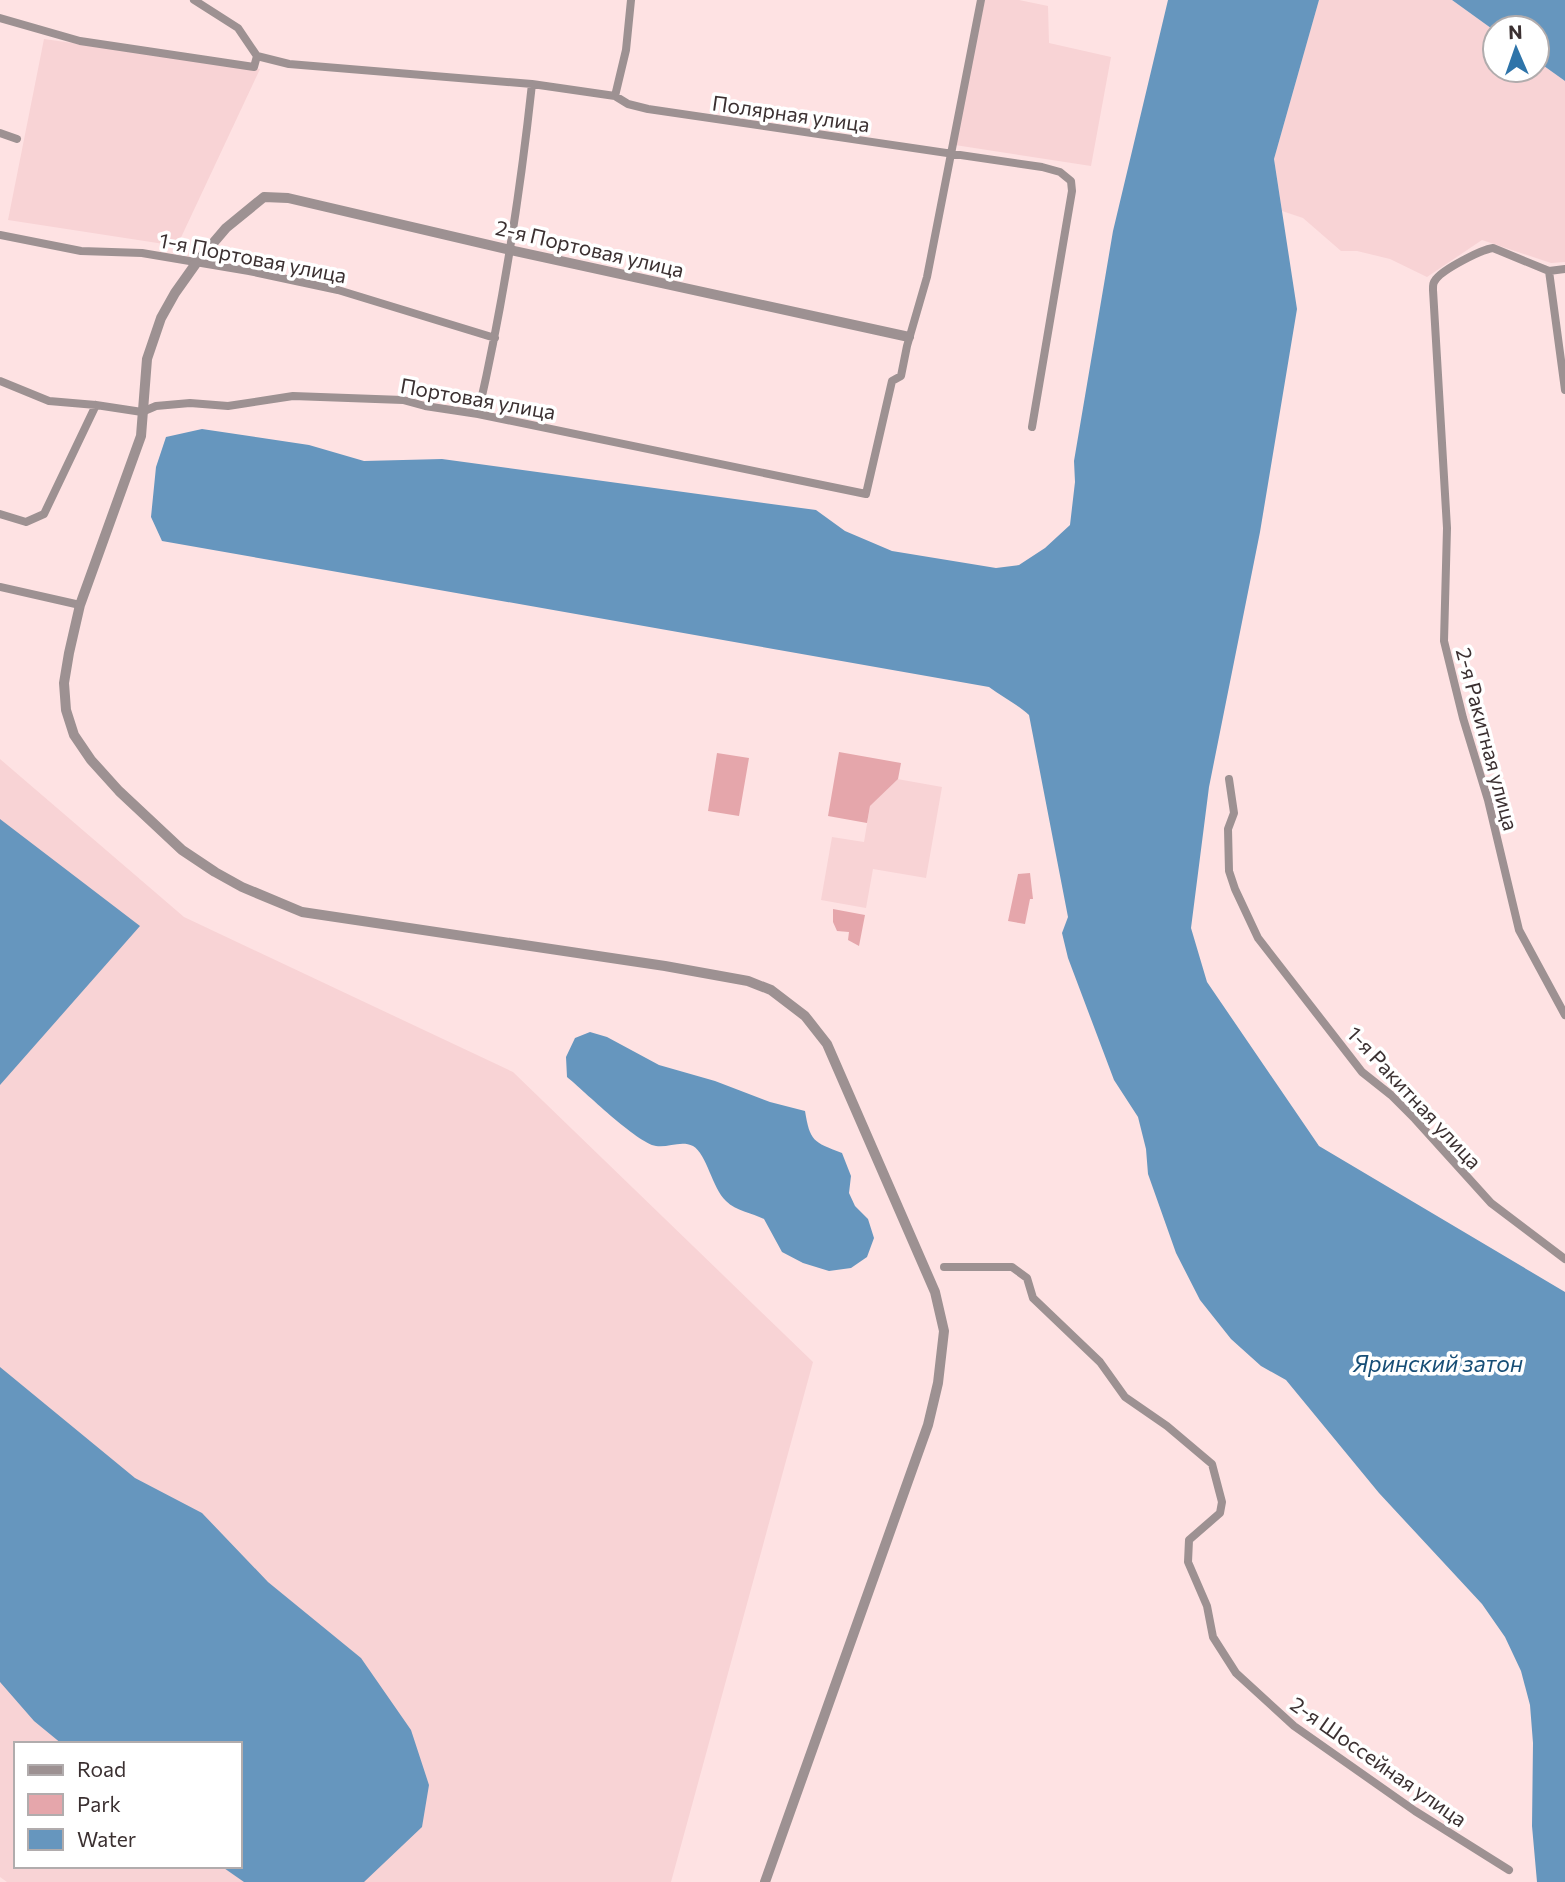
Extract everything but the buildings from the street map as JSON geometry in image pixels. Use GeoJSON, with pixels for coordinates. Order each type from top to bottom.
{"type":"FeatureCollection","features":[{"type":"Feature","properties":{"kind":"street"},"geometry":{"type":"LineString","coordinates":[[0,18],[80,41],[254,67],[257,56],[238,28],[194,0]]}},
{"type":"Feature","properties":{"kind":"street"},"geometry":{"type":"LineString","coordinates":[[615,96],[626,50],[631,0]]}},
{"type":"Feature","properties":{"kind":"street"},"geometry":{"type":"LineString","coordinates":[[909,337],[927,277],[981,0]]}},
{"type":"Feature","properties":{"kind":"street","name":"Полярная улица"},"geometry":{"type":"LineString","coordinates":[[257,56],[289,64],[532,84],[615,96],[628,104],[648,109],[1042,167],[1060,172],[1072,181],[1072,191],[1032,427]]}},
{"type":"Feature","properties":{"kind":"street"},"geometry":{"type":"LineString","coordinates":[[478,414],[495,338],[510,250],[525,154],[532,84]]}},
{"type":"Feature","properties":{"kind":"street"},"geometry":{"type":"LineString","coordinates":[[0,133],[17,139]]}},
{"type":"Feature","properties":{"kind":"street","name":"2-я Портовая улица"},"geometry":{"type":"LineString","coordinates":[[197,262],[226,228],[264,197],[288,198],[510,250],[909,337]]}},
{"type":"Feature","properties":{"kind":"street","name":"1-я Портовая улица"},"geometry":{"type":"LineString","coordinates":[[0,234],[81,251],[142,253],[197,262],[338,290],[495,338]]}},
{"type":"Feature","properties":{"kind":"street","name":"2-я Ракитная улица"},"geometry":{"type":"LineString","coordinates":[[1549,271],[1493,248],[1484,249],[1440,275],[1434,282],[1433,290],[1447,528],[1444,641],[1488,800],[1519,930],[1565,1015]]}},
{"type":"Feature","properties":{"kind":"street"},"geometry":{"type":"LineString","coordinates":[[197,262],[161,318],[147,359],[141,436],[80,605],[64,683],[66,710],[74,735],[100,770],[155,826],[183,850],[242,887],[302,912],[665,966],[748,981],[771,990],[793,1005],[814,1027],[831,1052],[935,1292],[944,1331],[939,1382],[928,1425],[765,1882]]}},
{"type":"Feature","properties":{"kind":"street"},"geometry":{"type":"LineString","coordinates":[[1565,269],[1549,271],[1565,390]]}},
{"type":"Feature","properties":{"kind":"street","name":"Портовая улица"},"geometry":{"type":"LineString","coordinates":[[0,381],[49,401],[142,412],[156,406],[190,402],[228,406],[293,396],[403,400],[866,494],[892,381],[901,376],[909,337]]}},
{"type":"Feature","properties":{"kind":"street"},"geometry":{"type":"LineString","coordinates":[[0,514],[26,522],[44,514],[96,405]]}},
{"type":"Feature","properties":{"kind":"street"},"geometry":{"type":"LineString","coordinates":[[0,587],[80,605]]}},
{"type":"Feature","properties":{"kind":"street","name":"1-я Ракитная улица"},"geometry":{"type":"LineString","coordinates":[[1229,779],[1234,813],[1228,829],[1229,871],[1258,938],[1362,1072],[1415,1119],[1491,1203],[1565,1259]]}},
{"type":"Feature","properties":{"kind":"street","name":"2-я Шоссейная улица"},"geometry":{"type":"LineString","coordinates":[[944,1267],[1012,1267],[1027,1278],[1033,1298],[1100,1362],[1125,1397],[1167,1426],[1212,1464],[1222,1502],[1220,1513],[1189,1540],[1188,1562],[1207,1606],[1213,1637],[1236,1673],[1294,1726],[1415,1811],[1509,1870]]}},
{"type":"Feature","properties":{"kind":"shaded area"},"geometry":{"type":"Polygon","coordinates":[[[985,0],[1019,0],[1048,6],[1049,43],[1111,57],[1091,166],[955,145],[985,0]]]}},
{"type":"Feature","properties":{"kind":"shaded area"},"geometry":{"type":"Polygon","coordinates":[[[1319,0],[1452,0],[1481,21],[1481,84],[1551,84],[1551,71],[1565,81],[1565,262],[1551,263],[1482,240],[1427,277],[1390,259],[1357,251],[1341,251],[1303,218],[1282,211],[1274,159],[1319,0]]]}},
{"type":"Feature","properties":{"kind":"shaded area"},"geometry":{"type":"Polygon","coordinates":[[[44,39],[260,69],[177,246],[8,220],[44,39]]]}},
{"type":"Feature","properties":{"kind":"shaded area"},"geometry":{"type":"Polygon","coordinates":[[[0,759],[184,917],[513,1072],[813,1362],[671,1882],[7,1882],[0,1877],[0,759]]]}},
{"type":"Feature","properties":{"kind":"shaded area"},"geometry":{"type":"Polygon","coordinates":[[[897,779],[942,787],[926,878],[873,869],[866,908],[821,900],[832,837],[864,842],[870,806],[897,779]]]}},
{"type":"Feature","properties":{"kind":"green space"},"geometry":{"type":"Polygon","coordinates":[[[839,752],[901,763],[898,779],[870,806],[867,823],[828,816],[839,752]]]}},
{"type":"Feature","properties":{"kind":"green space"},"geometry":{"type":"Polygon","coordinates":[[[717,753],[749,758],[739,816],[708,811],[717,753]]]}},
{"type":"Feature","properties":{"kind":"green space"},"geometry":{"type":"Polygon","coordinates":[[[1030,873],[1033,899],[1030,899],[1025,924],[1008,921],[1018,874],[1030,873]]]}},
{"type":"Feature","properties":{"kind":"green space"},"geometry":{"type":"Polygon","coordinates":[[[833,909],[865,915],[859,946],[848,940],[849,932],[837,931],[833,922],[833,909]]]}},
{"type":"Feature","properties":{"kind":"water","name":"Яринский затон"},"geometry":{"type":"Polygon","coordinates":[[[1168,0],[1319,0],[1274,159],[1297,309],[1260,532],[1209,787],[1191,928],[1207,982],[1319,1146],[1565,1292],[1565,1882],[1537,1882],[1532,1826],[1533,1743],[1530,1705],[1521,1671],[1505,1637],[1482,1604],[1379,1493],[1286,1380],[1261,1366],[1231,1339],[1200,1300],[1176,1253],[1148,1174],[1146,1149],[1138,1117],[1114,1080],[1068,958],[1062,933],[1068,917],[1029,715],[989,687],[162,541],[151,517],[156,467],[166,437],[202,429],[309,445],[364,461],[442,459],[816,510],[845,531],[892,551],[996,568],[1019,565],[1045,548],[1070,525],[1075,482],[1074,461],[1113,231],[1168,0]]]}},
{"type":"Feature","properties":{"kind":"water"},"geometry":{"type":"Polygon","coordinates":[[[1452,0],[1565,0],[1565,81],[1551,71],[1551,14],[1481,14],[1481,21],[1452,0]]]}},
{"type":"Feature","properties":{"kind":"water"},"geometry":{"type":"Polygon","coordinates":[[[0,819],[140,926],[0,1085],[0,819]]]}},
{"type":"Feature","properties":{"kind":"water"},"geometry":{"type":"Polygon","coordinates":[[[590,1032],[607,1037],[659,1065],[805,1111],[814,1139],[842,1153],[851,1176],[849,1193],[855,1206],[868,1219],[874,1238],[867,1257],[851,1268],[829,1271],[803,1263],[782,1252],[764,1219],[726,1201],[702,1156],[693,1146],[656,1146],[624,1127],[567,1077],[566,1057],[575,1038],[590,1032]]]}},
{"type":"Feature","properties":{"kind":"water"},"geometry":{"type":"Polygon","coordinates":[[[0,1367],[135,1478],[202,1513],[268,1582],[361,1658],[411,1730],[429,1785],[422,1827],[364,1882],[244,1882],[224,1868],[242,1868],[242,1742],[60,1742],[34,1721],[0,1682],[0,1367]]]}}]}
